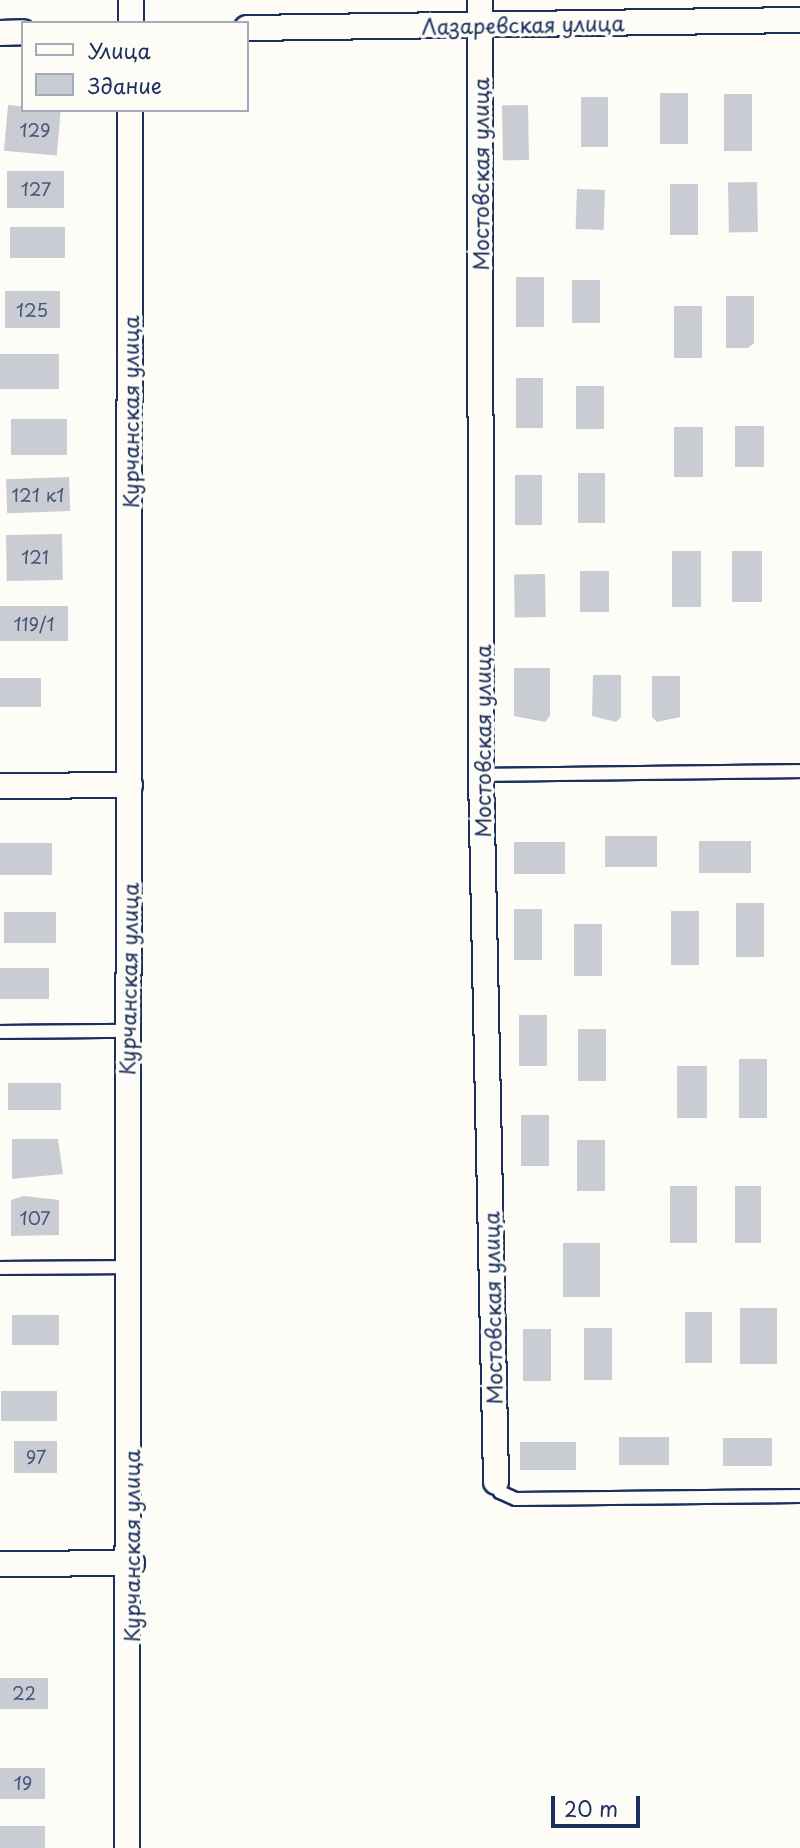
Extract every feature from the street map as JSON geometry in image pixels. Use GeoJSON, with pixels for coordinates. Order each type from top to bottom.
{"type":"FeatureCollection","features":[{"type":"Feature","properties":{"kind":"street"},"geometry":{"type":"LineString","coordinates":[[131,0],[131,21]]}},
{"type":"Feature","properties":{"kind":"street","name":"Лазаревская улица"},"geometry":{"type":"LineString","coordinates":[[248,29],[480,12],[800,20]]}},
{"type":"Feature","properties":{"kind":"street","name":"Мостовская улица"},"geometry":{"type":"LineString","coordinates":[[480,12],[481,775],[496,1482]]}},
{"type":"Feature","properties":{"kind":"street"},"geometry":{"type":"LineString","coordinates":[[0,33],[21,32]]}},
{"type":"Feature","properties":{"kind":"street","name":"Курчанская улица"},"geometry":{"type":"LineString","coordinates":[[127,1848],[132,1563],[126,1031],[130,785],[131,112]]}},
{"type":"Feature","properties":{"kind":"street"},"geometry":{"type":"LineString","coordinates":[[0,786],[130,785]]}},
{"type":"Feature","properties":{"kind":"street"},"geometry":{"type":"LineString","coordinates":[[0,1564],[132,1563]]}},
{"type":"Feature","properties":{"kind":"lane"},"geometry":{"type":"LineString","coordinates":[[481,775],[800,771]]}},
{"type":"Feature","properties":{"kind":"lane"},"geometry":{"type":"LineString","coordinates":[[0,1032],[126,1031]]}},
{"type":"Feature","properties":{"kind":"lane"},"geometry":{"type":"LineString","coordinates":[[0,1268],[129,1267]]}},
{"type":"Feature","properties":{"kind":"lane"},"geometry":{"type":"LineString","coordinates":[[496,1482],[499,1492],[516,1499],[800,1496]]}},
{"type":"Feature","properties":{"kind":"building"},"geometry":{"type":"Polygon","coordinates":[[[660,93],[688,93],[688,144],[660,144],[660,93]]]}},
{"type":"Feature","properties":{"kind":"building"},"geometry":{"type":"Polygon","coordinates":[[[724,94],[752,94],[752,151],[724,151],[724,94]]]}},
{"type":"Feature","properties":{"kind":"building"},"geometry":{"type":"Polygon","coordinates":[[[581,97],[608,97],[608,147],[581,147],[581,97]]]}},
{"type":"Feature","properties":{"kind":"building"},"geometry":{"type":"Polygon","coordinates":[[[8,105],[21,106],[21,112],[61,112],[57,155],[4,151],[8,105]]]}},
{"type":"Feature","properties":{"kind":"building"},"geometry":{"type":"Polygon","coordinates":[[[502,105],[528,105],[529,160],[503,160],[502,105]]]}},
{"type":"Feature","properties":{"kind":"building"},"geometry":{"type":"Polygon","coordinates":[[[7,171],[64,171],[64,208],[7,208],[7,171]]]}},
{"type":"Feature","properties":{"kind":"building"},"geometry":{"type":"Polygon","coordinates":[[[757,182],[758,232],[729,232],[728,183],[757,182]]]}},
{"type":"Feature","properties":{"kind":"building"},"geometry":{"type":"Polygon","coordinates":[[[670,184],[698,184],[698,235],[670,235],[670,184]]]}},
{"type":"Feature","properties":{"kind":"building"},"geometry":{"type":"Polygon","coordinates":[[[577,189],[605,190],[604,230],[576,229],[577,189]]]}},
{"type":"Feature","properties":{"kind":"building"},"geometry":{"type":"Polygon","coordinates":[[[10,227],[65,227],[65,258],[10,258],[10,227]]]}},
{"type":"Feature","properties":{"kind":"building"},"geometry":{"type":"Polygon","coordinates":[[[516,277],[544,277],[544,327],[516,327],[516,277]]]}},
{"type":"Feature","properties":{"kind":"building"},"geometry":{"type":"Polygon","coordinates":[[[572,280],[600,280],[600,323],[572,323],[572,280]]]}},
{"type":"Feature","properties":{"kind":"building"},"geometry":{"type":"Polygon","coordinates":[[[5,291],[60,291],[60,328],[5,328],[5,291]]]}},
{"type":"Feature","properties":{"kind":"building"},"geometry":{"type":"Polygon","coordinates":[[[726,296],[754,296],[754,343],[748,348],[726,348],[726,296]]]}},
{"type":"Feature","properties":{"kind":"building"},"geometry":{"type":"Polygon","coordinates":[[[674,306],[702,306],[702,358],[674,358],[674,306]]]}},
{"type":"Feature","properties":{"kind":"building"},"geometry":{"type":"Polygon","coordinates":[[[0,354],[59,354],[59,389],[0,389],[0,354]]]}},
{"type":"Feature","properties":{"kind":"building"},"geometry":{"type":"Polygon","coordinates":[[[516,378],[543,378],[543,428],[516,428],[516,378]]]}},
{"type":"Feature","properties":{"kind":"building"},"geometry":{"type":"Polygon","coordinates":[[[576,386],[604,386],[604,429],[576,429],[576,386]]]}},
{"type":"Feature","properties":{"kind":"building"},"geometry":{"type":"Polygon","coordinates":[[[11,419],[67,419],[67,455],[11,455],[11,419]]]}},
{"type":"Feature","properties":{"kind":"building"},"geometry":{"type":"Polygon","coordinates":[[[735,426],[764,426],[764,467],[735,467],[735,426]]]}},
{"type":"Feature","properties":{"kind":"building"},"geometry":{"type":"Polygon","coordinates":[[[674,427],[703,427],[703,477],[674,477],[674,427]]]}},
{"type":"Feature","properties":{"kind":"building"},"geometry":{"type":"Polygon","coordinates":[[[578,473],[605,473],[605,523],[578,523],[578,473]]]}},
{"type":"Feature","properties":{"kind":"building"},"geometry":{"type":"Polygon","coordinates":[[[515,475],[542,475],[542,525],[515,525],[515,475]]]}},
{"type":"Feature","properties":{"kind":"building"},"geometry":{"type":"Polygon","coordinates":[[[69,477],[70,511],[7,513],[6,479],[69,477]]]}},
{"type":"Feature","properties":{"kind":"building"},"geometry":{"type":"Polygon","coordinates":[[[62,534],[63,580],[7,581],[6,535],[62,534]]]}},
{"type":"Feature","properties":{"kind":"building"},"geometry":{"type":"Polygon","coordinates":[[[672,551],[701,551],[701,607],[672,607],[672,551]]]}},
{"type":"Feature","properties":{"kind":"building"},"geometry":{"type":"Polygon","coordinates":[[[732,551],[762,551],[762,602],[732,602],[732,551]]]}},
{"type":"Feature","properties":{"kind":"building"},"geometry":{"type":"Polygon","coordinates":[[[580,571],[609,571],[609,612],[580,612],[580,571]]]}},
{"type":"Feature","properties":{"kind":"building"},"geometry":{"type":"Polygon","coordinates":[[[545,574],[546,617],[515,618],[514,575],[545,574]]]}},
{"type":"Feature","properties":{"kind":"building"},"geometry":{"type":"Polygon","coordinates":[[[0,606],[68,606],[68,641],[0,641],[0,606]]]}},
{"type":"Feature","properties":{"kind":"building"},"geometry":{"type":"Polygon","coordinates":[[[514,668],[550,668],[550,716],[545,722],[514,716],[514,668]]]}},
{"type":"Feature","properties":{"kind":"building"},"geometry":{"type":"Polygon","coordinates":[[[593,675],[621,675],[621,717],[616,722],[592,716],[593,675]]]}},
{"type":"Feature","properties":{"kind":"building"},"geometry":{"type":"Polygon","coordinates":[[[652,676],[680,676],[680,717],[657,722],[652,717],[652,676]]]}},
{"type":"Feature","properties":{"kind":"building"},"geometry":{"type":"Polygon","coordinates":[[[0,678],[41,678],[41,707],[0,707],[0,678]]]}},
{"type":"Feature","properties":{"kind":"building"},"geometry":{"type":"Polygon","coordinates":[[[605,836],[657,836],[657,867],[605,867],[605,836]]]}},
{"type":"Feature","properties":{"kind":"building"},"geometry":{"type":"Polygon","coordinates":[[[699,841],[751,841],[751,873],[699,873],[699,841]]]}},
{"type":"Feature","properties":{"kind":"building"},"geometry":{"type":"Polygon","coordinates":[[[514,842],[565,842],[565,874],[514,874],[514,842]]]}},
{"type":"Feature","properties":{"kind":"building"},"geometry":{"type":"Polygon","coordinates":[[[0,843],[52,843],[52,875],[0,875],[0,843]]]}},
{"type":"Feature","properties":{"kind":"building"},"geometry":{"type":"Polygon","coordinates":[[[736,903],[764,903],[764,957],[736,957],[736,903]]]}},
{"type":"Feature","properties":{"kind":"building"},"geometry":{"type":"Polygon","coordinates":[[[514,909],[542,909],[542,960],[514,960],[514,909]]]}},
{"type":"Feature","properties":{"kind":"building"},"geometry":{"type":"Polygon","coordinates":[[[671,911],[699,911],[699,965],[671,965],[671,911]]]}},
{"type":"Feature","properties":{"kind":"building"},"geometry":{"type":"Polygon","coordinates":[[[4,912],[56,912],[56,943],[4,943],[4,912]]]}},
{"type":"Feature","properties":{"kind":"building"},"geometry":{"type":"Polygon","coordinates":[[[574,924],[602,924],[602,976],[574,976],[574,924]]]}},
{"type":"Feature","properties":{"kind":"building"},"geometry":{"type":"Polygon","coordinates":[[[0,968],[49,968],[49,999],[0,999],[0,968]]]}},
{"type":"Feature","properties":{"kind":"building"},"geometry":{"type":"Polygon","coordinates":[[[519,1015],[547,1015],[547,1066],[519,1066],[519,1015]]]}},
{"type":"Feature","properties":{"kind":"building"},"geometry":{"type":"Polygon","coordinates":[[[578,1029],[606,1029],[606,1081],[578,1081],[578,1029]]]}},
{"type":"Feature","properties":{"kind":"building"},"geometry":{"type":"Polygon","coordinates":[[[739,1059],[767,1059],[767,1118],[739,1118],[739,1059]]]}},
{"type":"Feature","properties":{"kind":"building"},"geometry":{"type":"Polygon","coordinates":[[[677,1066],[707,1066],[707,1118],[677,1118],[677,1066]]]}},
{"type":"Feature","properties":{"kind":"building"},"geometry":{"type":"Polygon","coordinates":[[[8,1083],[61,1083],[61,1110],[8,1110],[8,1083]]]}},
{"type":"Feature","properties":{"kind":"building"},"geometry":{"type":"Polygon","coordinates":[[[521,1115],[549,1115],[549,1166],[521,1166],[521,1115]]]}},
{"type":"Feature","properties":{"kind":"building"},"geometry":{"type":"Polygon","coordinates":[[[12,1139],[58,1139],[63,1174],[12,1179],[12,1139]]]}},
{"type":"Feature","properties":{"kind":"building"},"geometry":{"type":"Polygon","coordinates":[[[577,1140],[605,1140],[605,1191],[577,1191],[577,1140]]]}},
{"type":"Feature","properties":{"kind":"building"},"geometry":{"type":"Polygon","coordinates":[[[670,1186],[697,1186],[697,1243],[670,1243],[670,1186]]]}},
{"type":"Feature","properties":{"kind":"building"},"geometry":{"type":"Polygon","coordinates":[[[735,1186],[761,1186],[761,1243],[735,1243],[735,1186]]]}},
{"type":"Feature","properties":{"kind":"building"},"geometry":{"type":"Polygon","coordinates":[[[24,1196],[59,1200],[59,1235],[11,1236],[11,1200],[24,1196]]]}},
{"type":"Feature","properties":{"kind":"building"},"geometry":{"type":"Polygon","coordinates":[[[563,1243],[600,1243],[600,1297],[563,1297],[563,1243]]]}},
{"type":"Feature","properties":{"kind":"building"},"geometry":{"type":"Polygon","coordinates":[[[740,1308],[777,1308],[777,1364],[740,1364],[740,1308]]]}},
{"type":"Feature","properties":{"kind":"building"},"geometry":{"type":"Polygon","coordinates":[[[685,1312],[712,1312],[712,1363],[685,1363],[685,1312]]]}},
{"type":"Feature","properties":{"kind":"building"},"geometry":{"type":"Polygon","coordinates":[[[12,1315],[59,1315],[59,1345],[12,1345],[12,1315]]]}},
{"type":"Feature","properties":{"kind":"building"},"geometry":{"type":"Polygon","coordinates":[[[584,1328],[612,1328],[612,1380],[584,1380],[584,1328]]]}},
{"type":"Feature","properties":{"kind":"building"},"geometry":{"type":"Polygon","coordinates":[[[523,1329],[551,1329],[551,1381],[523,1381],[523,1329]]]}},
{"type":"Feature","properties":{"kind":"building"},"geometry":{"type":"Polygon","coordinates":[[[1,1391],[57,1391],[57,1421],[1,1421],[1,1391]]]}},
{"type":"Feature","properties":{"kind":"building"},"geometry":{"type":"Polygon","coordinates":[[[619,1437],[669,1437],[669,1465],[619,1465],[619,1437]]]}},
{"type":"Feature","properties":{"kind":"building"},"geometry":{"type":"Polygon","coordinates":[[[723,1438],[772,1438],[772,1466],[723,1466],[723,1438]]]}},
{"type":"Feature","properties":{"kind":"building"},"geometry":{"type":"Polygon","coordinates":[[[14,1441],[57,1441],[57,1473],[14,1473],[14,1441]]]}},
{"type":"Feature","properties":{"kind":"building"},"geometry":{"type":"Polygon","coordinates":[[[520,1442],[576,1442],[576,1470],[520,1470],[520,1442]]]}},
{"type":"Feature","properties":{"kind":"building"},"geometry":{"type":"Polygon","coordinates":[[[0,1678],[48,1678],[48,1709],[0,1709],[0,1678]]]}},
{"type":"Feature","properties":{"kind":"building"},"geometry":{"type":"Polygon","coordinates":[[[0,1768],[45,1768],[45,1799],[0,1799],[0,1768]]]}},
{"type":"Feature","properties":{"kind":"building"},"geometry":{"type":"Polygon","coordinates":[[[0,1826],[45,1826],[45,1848],[0,1848],[0,1826]]]}}]}
